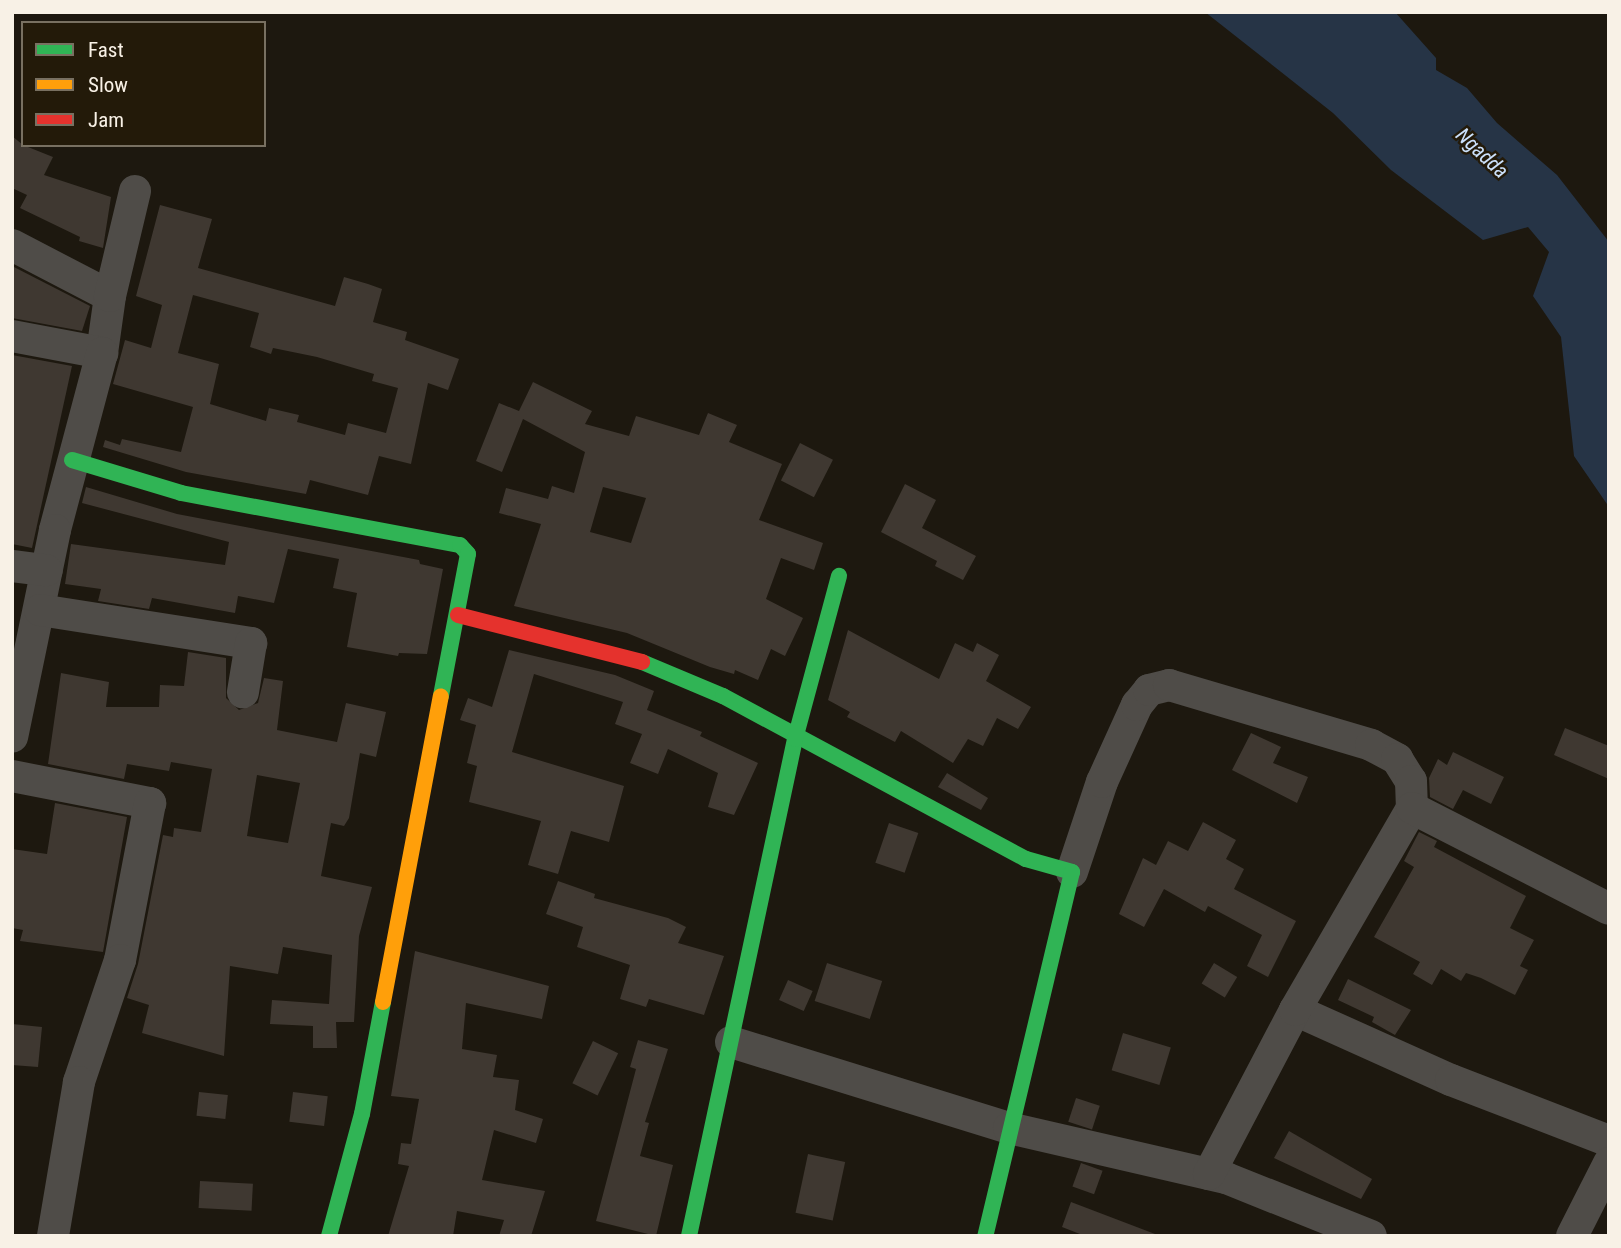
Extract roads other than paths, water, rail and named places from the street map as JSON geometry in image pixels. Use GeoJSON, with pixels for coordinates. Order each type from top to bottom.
{"type":"FeatureCollection","features":[{"type":"Feature","properties":{"kind":"street"},"geometry":{"type":"LineString","coordinates":[[12,737],[72,460],[102,353],[110,296],[135,191]]}},
{"type":"Feature","properties":{"kind":"street"},"geometry":{"type":"LineString","coordinates":[[12,245],[110,296]]}},
{"type":"Feature","properties":{"kind":"street"},"geometry":{"type":"LineString","coordinates":[[12,336],[102,353]]}},
{"type":"Feature","properties":{"kind":"street"},"geometry":{"type":"LineString","coordinates":[[72,460],[181,493],[460,545],[468,554],[362,1114],[329,1236]]}},
{"type":"Feature","properties":{"kind":"street"},"geometry":{"type":"LineString","coordinates":[[12,566],[47,570]]}},
{"type":"Feature","properties":{"kind":"street"},"geometry":{"type":"LineString","coordinates":[[689,1236],[795,738],[839,576]]}},
{"type":"Feature","properties":{"kind":"street"},"geometry":{"type":"LineString","coordinates":[[40,610],[251,643],[243,692]]}},
{"type":"Feature","properties":{"kind":"street"},"geometry":{"type":"LineString","coordinates":[[458,615],[622,654],[723,696],[795,738],[1026,859],[1072,872]]}},
{"type":"Feature","properties":{"kind":"street"},"geometry":{"type":"LineString","coordinates":[[985,1236],[1072,872],[1102,782],[1137,705],[1149,690],[1169,685],[1371,745],[1397,759],[1411,781],[1412,808],[1295,1010],[1209,1174]]}},
{"type":"Feature","properties":{"kind":"street"},"geometry":{"type":"LineString","coordinates":[[12,776],[150,803],[120,960],[79,1082],[53,1236]]}},
{"type":"Feature","properties":{"kind":"street"},"geometry":{"type":"LineString","coordinates":[[1412,808],[1609,909]]}},
{"type":"Feature","properties":{"kind":"street"},"geometry":{"type":"LineString","coordinates":[[1295,1010],[1451,1080],[1609,1141]]}},
{"type":"Feature","properties":{"kind":"street"},"geometry":{"type":"LineString","coordinates":[[731,1042],[1009,1128],[1209,1174],[1371,1236]]}},
{"type":"Feature","properties":{"kind":"street"},"geometry":{"type":"LineString","coordinates":[[1572,1236],[1609,1163]]}},
{"type":"Feature","properties":{"kind":"water","name":"Ngadda"},"geometry":{"type":"Polygon","coordinates":[[[1205,12],[1395,12],[1436,58],[1436,70],[1467,88],[1497,123],[1557,175],[1609,242],[1609,507],[1574,456],[1561,337],[1533,296],[1549,252],[1528,227],[1483,240],[1391,170],[1333,113],[1205,12]]]}}]}
